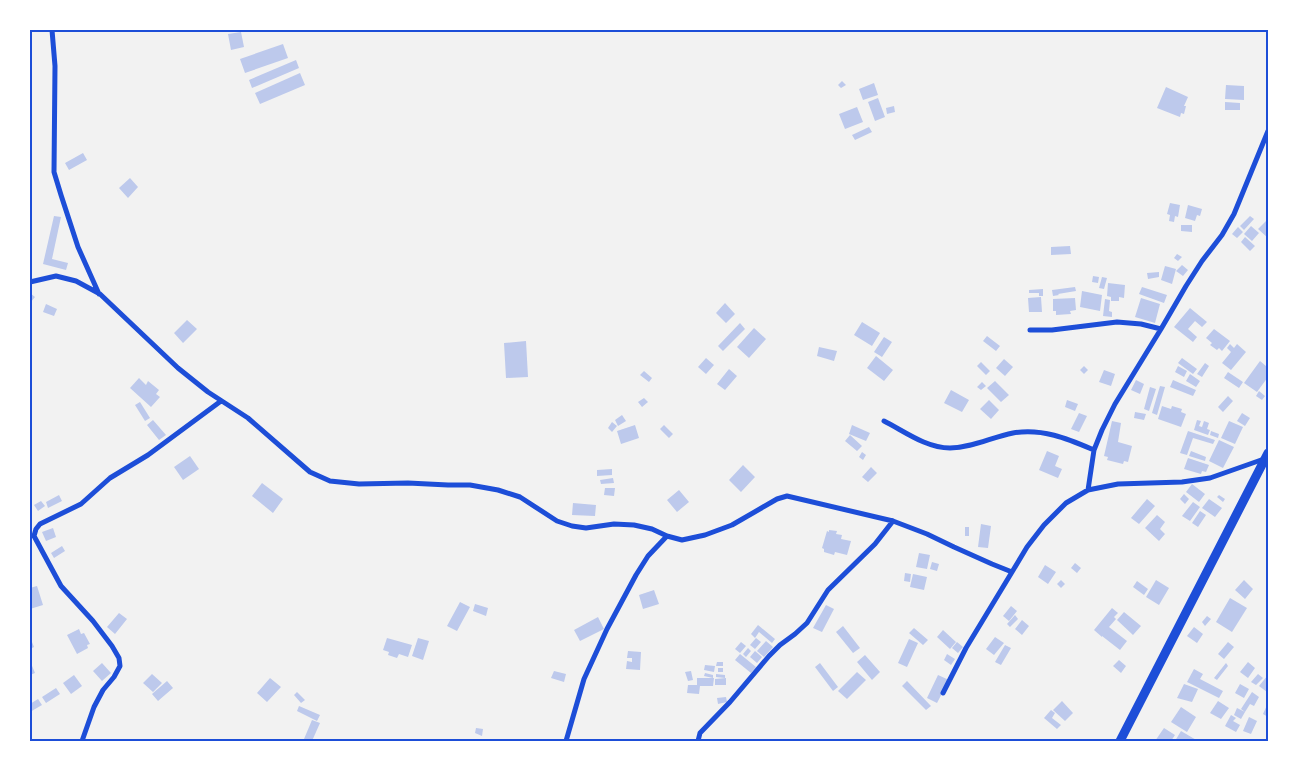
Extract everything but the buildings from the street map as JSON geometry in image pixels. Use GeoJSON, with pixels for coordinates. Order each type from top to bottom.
{"type":"FeatureCollection","features":[{"type":"Feature","properties":{"kind":"main road"},"geometry":{"type":"LineString","coordinates":[[1120,741],[1266,456]]}},
{"type":"Feature","properties":{"kind":"street"},"geometry":{"type":"LineString","coordinates":[[52,30],[55,66],[54,172],[78,247],[100,294]]}},
{"type":"Feature","properties":{"kind":"street"},"geometry":{"type":"LineString","coordinates":[[1088,490],[1094,450],[1115,404],[1186,286],[1222,235],[1234,214],[1268,131]]}},
{"type":"Feature","properties":{"kind":"street"},"geometry":{"type":"LineString","coordinates":[[30,282],[56,276],[76,281],[100,294],[178,368],[221,401],[248,418],[310,472],[330,481],[359,484],[470,485],[498,490],[520,498],[557,521],[572,526],[586,528],[614,524],[634,525],[652,529],[682,540],[705,535],[732,525],[777,499],[787,496],[893,521],[1012,572]]}},
{"type":"Feature","properties":{"kind":"street"},"geometry":{"type":"LineString","coordinates":[[1030,330],[1052,330],[1118,322],[1141,324],[1161,329]]}},
{"type":"Feature","properties":{"kind":"street"},"geometry":{"type":"LineString","coordinates":[[82,741],[94,707],[103,690],[120,666],[119,658],[93,621],[61,586],[34,536],[36,529],[40,524],[81,504],[110,478],[148,455],[221,401]]}},
{"type":"Feature","properties":{"kind":"street"},"geometry":{"type":"LineString","coordinates":[[884,421],[929,444],[949,448],[965,447],[1014,433],[1037,432],[1053,434],[1094,450]]}},
{"type":"Feature","properties":{"kind":"street"},"geometry":{"type":"LineString","coordinates":[[943,693],[966,648],[1027,547],[1044,525],[1066,503],[1088,490],[1118,484],[1182,482],[1210,478],[1266,456]]}},
{"type":"Feature","properties":{"kind":"street"},"geometry":{"type":"LineString","coordinates":[[698,741],[700,733],[730,702],[769,656],[807,623],[828,590],[875,544],[893,521]]}},
{"type":"Feature","properties":{"kind":"street"},"geometry":{"type":"LineString","coordinates":[[566,741],[584,679],[606,629],[640,568],[648,556],[667,536]]}}]}
